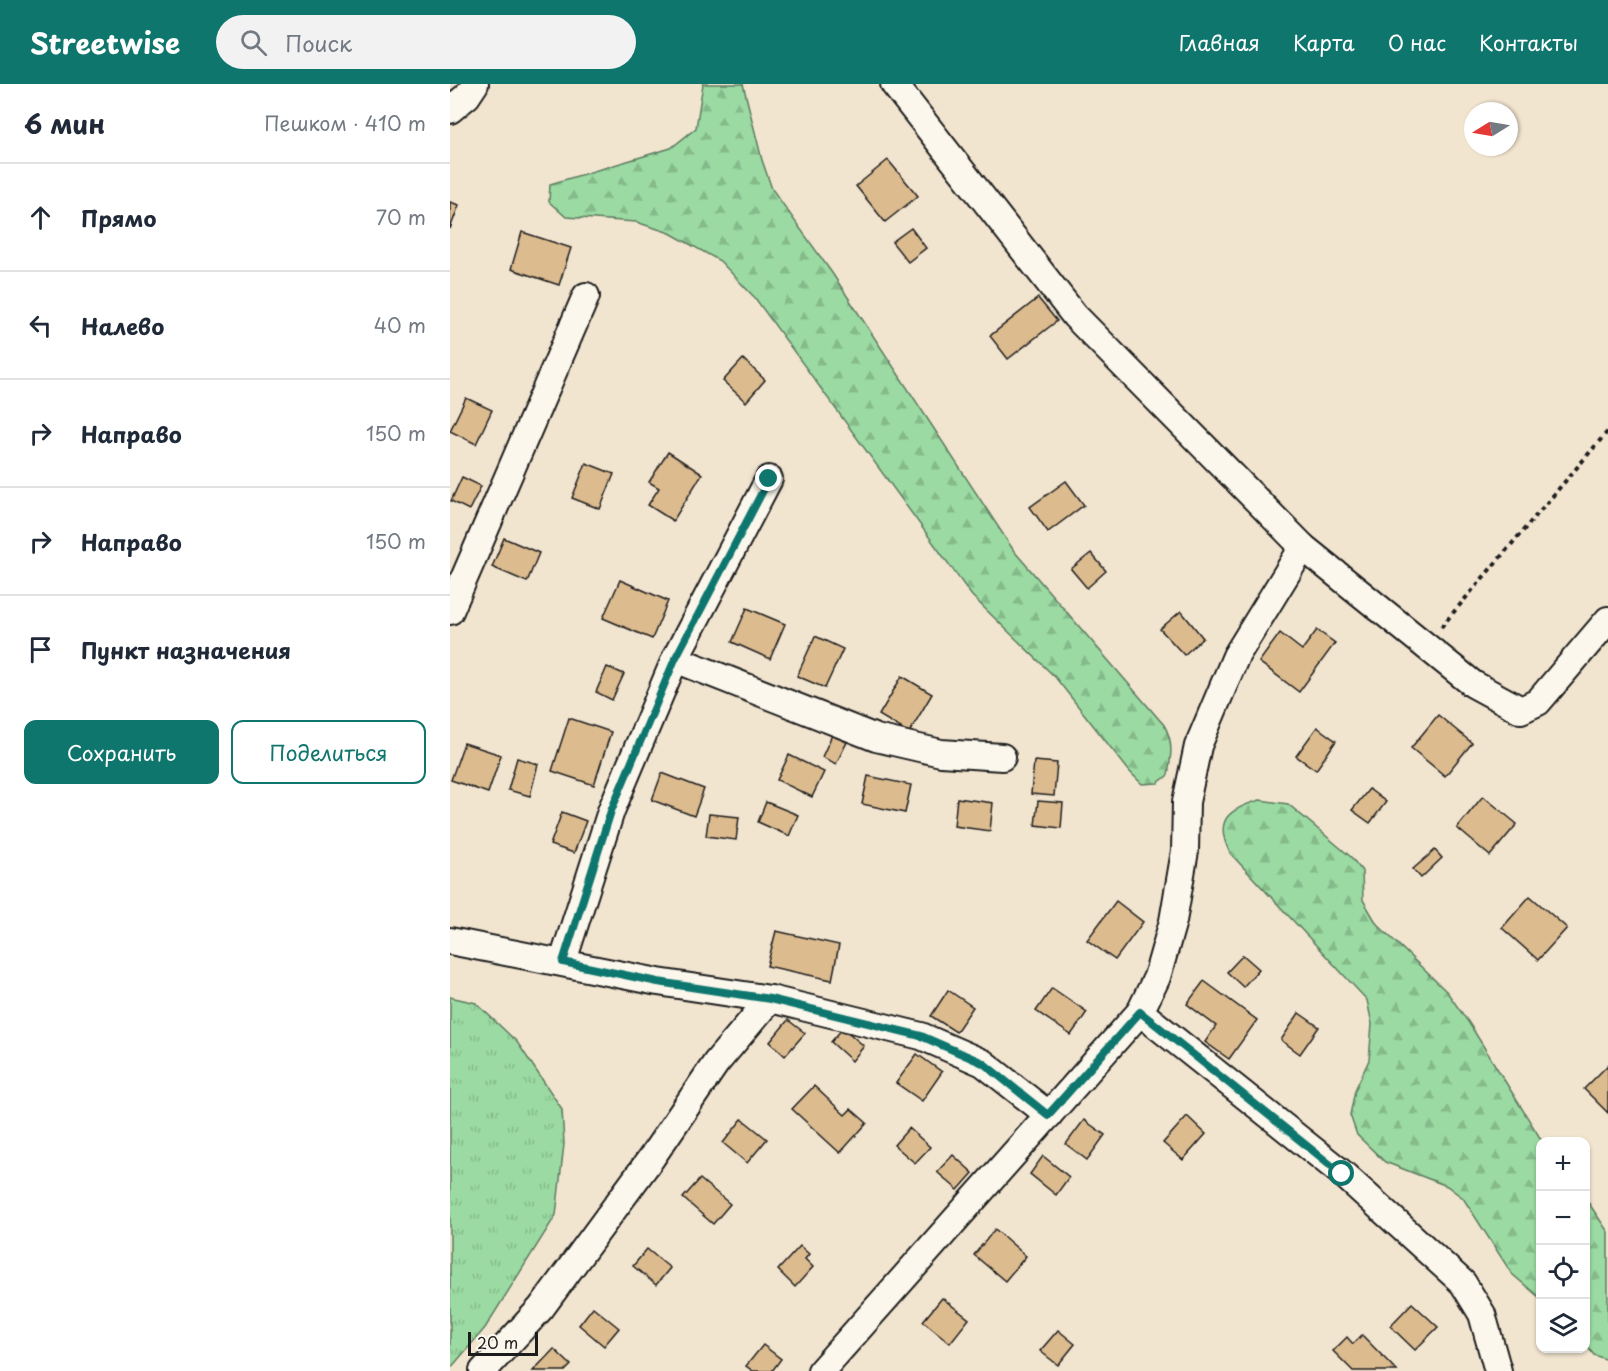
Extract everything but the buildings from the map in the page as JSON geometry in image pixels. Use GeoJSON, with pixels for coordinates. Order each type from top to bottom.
{"type":"FeatureCollection","features":[{"type":"Feature","properties":{"kind":"street"},"geometry":{"type":"LineString","coordinates":[[450,110],[466,96],[475,84]]}},
{"type":"Feature","properties":{"kind":"street"},"geometry":{"type":"LineString","coordinates":[[894,84],[1075,316],[1303,547],[1473,684],[1521,710],[1538,702],[1608,620]]}},
{"type":"Feature","properties":{"kind":"street"},"geometry":{"type":"LineString","coordinates":[[450,611],[586,296]]}},
{"type":"Feature","properties":{"kind":"street"},"geometry":{"type":"LineString","coordinates":[[563,962],[611,811],[675,659],[769,479]]}},
{"type":"Feature","properties":{"kind":"street"},"geometry":{"type":"LineString","coordinates":[[821,1371],[1140,1012],[1157,977],[1173,921],[1185,851],[1186,802],[1198,746],[1236,656],[1303,547]]}},
{"type":"Feature","properties":{"kind":"street"},"geometry":{"type":"LineString","coordinates":[[675,659],[876,738],[941,753],[1002,758]]}},
{"type":"Feature","properties":{"kind":"street"},"geometry":{"type":"LineString","coordinates":[[450,941],[658,982],[770,999],[921,1036],[983,1063],[1048,1115]]}},
{"type":"Feature","properties":{"kind":"street"},"geometry":{"type":"LineString","coordinates":[[483,1371],[542,1308],[652,1157],[716,1063],[770,999]]}},
{"type":"Feature","properties":{"kind":"street"},"geometry":{"type":"LineString","coordinates":[[1140,1012],[1342,1174],[1463,1283],[1482,1314],[1498,1371]]}},
{"type":"Feature","properties":{"kind":"path"},"geometry":{"type":"LineString","coordinates":[[1425,645],[1608,431]]}},
{"type":"Feature","properties":{"kind":"green space"},"geometry":{"type":"Polygon","coordinates":[[[703,84],[743,84],[762,160],[772,189],[832,273],[1014,551],[1164,725],[1171,749],[1170,762],[1168,775],[1158,783],[1142,784],[1130,772],[1055,677],[972,596],[755,298],[720,261],[670,233],[636,222],[566,217],[549,202],[550,184],[671,148],[696,128],[703,84]]]}},
{"type":"Feature","properties":{"kind":"green space"},"geometry":{"type":"Polygon","coordinates":[[[1260,800],[1288,804],[1351,857],[1362,871],[1363,900],[1377,924],[1447,992],[1469,1023],[1540,1137],[1536,1137],[1536,1295],[1512,1274],[1463,1198],[1447,1186],[1385,1162],[1357,1135],[1350,1115],[1355,1090],[1369,1060],[1372,1024],[1367,1000],[1230,853],[1225,842],[1224,824],[1232,812],[1260,800]]]}},
{"type":"Feature","properties":{"kind":"green space"},"geometry":{"type":"Polygon","coordinates":[[[450,997],[476,1003],[517,1042],[562,1109],[564,1144],[556,1215],[485,1328],[450,1369],[450,997]]]}},
{"type":"Feature","properties":{"kind":"green space"},"geometry":{"type":"Polygon","coordinates":[[[1590,1205],[1608,1232],[1608,1360],[1594,1355],[1590,1350],[1590,1205]]]}},
{"type":"Feature","properties":{"kind":"route"},"geometry":{"type":"LineString","coordinates":[[769,479],[675,659],[611,811],[571,930],[563,962],[658,982],[770,999],[921,1036],[983,1063],[1048,1115],[1140,1012],[1342,1174]]}}]}
